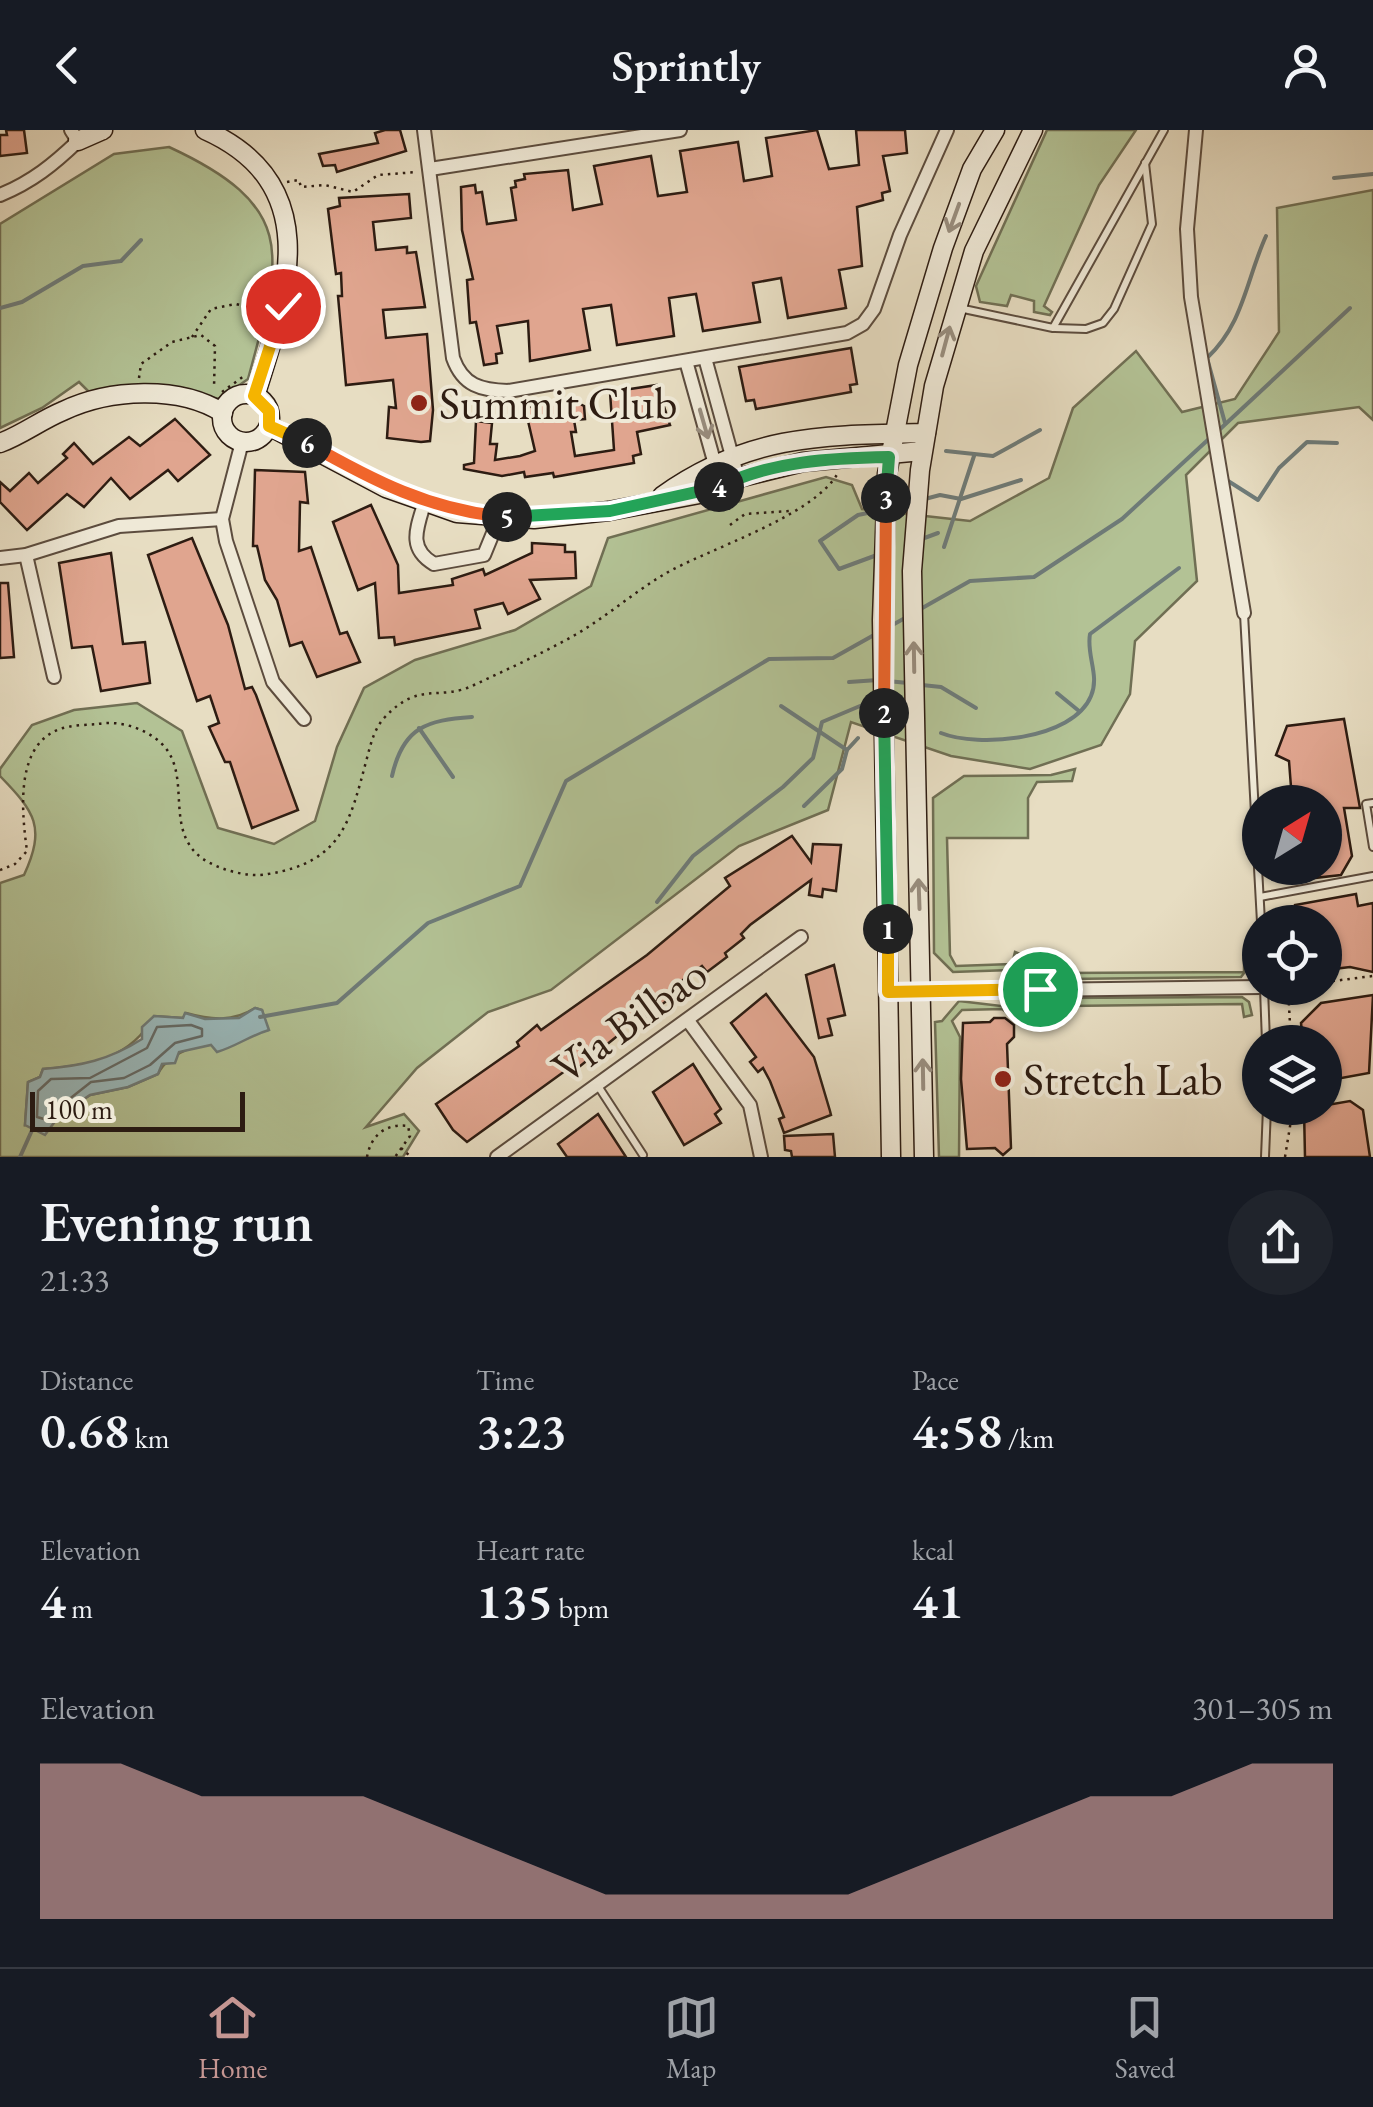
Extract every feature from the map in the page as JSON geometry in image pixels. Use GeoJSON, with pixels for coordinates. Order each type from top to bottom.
{"type":"FeatureCollection","features":[{"type":"Feature","properties":{"kind":"main road"},"geometry":{"type":"LineString","coordinates":[[74,135],[103,130]]}},
{"type":"Feature","properties":{"kind":"main road"},"geometry":{"type":"LineString","coordinates":[[206,130],[248,158],[272,188],[289,234],[290,272],[254,396]]}},
{"type":"Feature","properties":{"kind":"main road"},"geometry":{"type":"LineString","coordinates":[[891,1157],[882,620],[888,466],[908,365],[943,248],[972,168],[995,130]]}},
{"type":"Feature","properties":{"kind":"main road"},"geometry":{"type":"LineString","coordinates":[[924,1157],[912,571],[922,451],[956,306],[974,251],[1033,130]]}},
{"type":"Feature","properties":{"kind":"main road"},"geometry":{"type":"LineString","coordinates":[[0,443],[79,404],[136,394],[178,397],[223,413]]}},
{"type":"Feature","properties":{"kind":"main road"},"geometry":{"type":"LineString","coordinates":[[237,396],[254,396],[269,411],[269,426],[261,437],[242,442],[229,434],[223,413],[237,396]]}},
{"type":"Feature","properties":{"kind":"main road"},"geometry":{"type":"LineString","coordinates":[[269,426],[386,488],[458,513],[534,519],[610,511],[803,462],[888,466],[922,451]]}},
{"type":"Feature","properties":{"kind":"main road"},"geometry":{"type":"LineString","coordinates":[[658,499],[714,463],[763,444],[813,436],[894,434],[922,451]]}},
{"type":"Feature","properties":{"kind":"street"},"geometry":{"type":"LineString","coordinates":[[424,130],[453,358],[459,375],[471,386],[508,391],[847,333],[864,324],[874,309],[900,235],[947,130]]}},
{"type":"Feature","properties":{"kind":"street"},"geometry":{"type":"LineString","coordinates":[[430,170],[680,130]]}},
{"type":"Feature","properties":{"kind":"street"},"geometry":{"type":"LineString","coordinates":[[1196,130],[1187,229],[1191,296],[1244,613]]}},
{"type":"Feature","properties":{"kind":"street"},"geometry":{"type":"LineString","coordinates":[[0,195],[34,180],[74,135]]}},
{"type":"Feature","properties":{"kind":"street"},"geometry":{"type":"LineString","coordinates":[[705,358],[734,456],[729,482]]}},
{"type":"Feature","properties":{"kind":"street"},"geometry":{"type":"LineString","coordinates":[[686,361],[714,463],[729,482]]}},
{"type":"Feature","properties":{"kind":"street"},"geometry":{"type":"LineString","coordinates":[[242,442],[222,519],[273,682],[304,719]]}},
{"type":"Feature","properties":{"kind":"street"},"geometry":{"type":"LineString","coordinates":[[425,501],[414,544],[420,556],[434,564],[484,555],[500,516]]}},
{"type":"Feature","properties":{"kind":"street"},"geometry":{"type":"LineString","coordinates":[[0,558],[26,555],[119,526],[222,519]]}},
{"type":"Feature","properties":{"kind":"street"},"geometry":{"type":"LineString","coordinates":[[26,555],[54,677]]}},
{"type":"Feature","properties":{"kind":"street","name":"Via Bilbao"},"geometry":{"type":"LineString","coordinates":[[497,1157],[689,1022],[801,937]]}},
{"type":"Feature","properties":{"kind":"street"},"geometry":{"type":"LineString","coordinates":[[888,992],[1242,987]]}},
{"type":"Feature","properties":{"kind":"street"},"geometry":{"type":"LineString","coordinates":[[689,1022],[750,1105],[760,1157]]}},
{"type":"Feature","properties":{"kind":"lane"},"geometry":{"type":"LineString","coordinates":[[1054,328],[1164,130]]}},
{"type":"Feature","properties":{"kind":"lane"},"geometry":{"type":"LineString","coordinates":[[956,306],[1054,328],[1086,329],[1103,323],[1114,309],[1152,224],[1145,163]]}},
{"type":"Feature","properties":{"kind":"lane"},"geometry":{"type":"LineString","coordinates":[[1244,613],[1260,905]]}},
{"type":"Feature","properties":{"kind":"lane"},"geometry":{"type":"LineString","coordinates":[[1373,803],[1366,804],[1373,847]]}},
{"type":"Feature","properties":{"kind":"lane"},"geometry":{"type":"LineString","coordinates":[[1260,897],[1373,876]]}},
{"type":"Feature","properties":{"kind":"lane"},"geometry":{"type":"LineString","coordinates":[[598,1086],[643,1154]]}},
{"type":"Feature","properties":{"kind":"lane"},"geometry":{"type":"LineString","coordinates":[[1265,1157],[1266,1125]]}},
{"type":"Feature","properties":{"kind":"path"},"geometry":{"type":"LineString","coordinates":[[272,188],[298,180],[300,188],[326,186],[353,192],[378,175],[430,170]]}},
{"type":"Feature","properties":{"kind":"path"},"geometry":{"type":"LineString","coordinates":[[192,337],[211,309],[236,304],[263,310],[259,326]]}},
{"type":"Feature","properties":{"kind":"path"},"geometry":{"type":"LineString","coordinates":[[136,394],[142,364],[172,342],[200,335],[215,346],[214,388],[218,394],[245,375]]}},
{"type":"Feature","properties":{"kind":"path"},"geometry":{"type":"LineString","coordinates":[[0,870],[15,864],[26,851],[20,798],[37,748],[57,730],[107,722],[138,728],[161,743],[174,763],[179,822],[188,844],[204,860],[237,873],[264,875],[294,868],[322,854],[348,826],[373,734],[385,717],[416,692],[468,688],[579,633],[666,573],[742,540],[790,512],[829,485],[838,472]]}},
{"type":"Feature","properties":{"kind":"path"},"geometry":{"type":"LineString","coordinates":[[730,525],[745,514],[790,512]]}},
{"type":"Feature","properties":{"kind":"path"},"geometry":{"type":"LineString","coordinates":[[1342,980],[1373,976]]}},
{"type":"Feature","properties":{"kind":"path"},"geometry":{"type":"LineString","coordinates":[[367,1157],[376,1134],[394,1124],[408,1126],[410,1136],[395,1157]]}},
{"type":"Feature","properties":{"kind":"path"},"geometry":{"type":"LineString","coordinates":[[1285,1157],[1290,1125]]}},
{"type":"Feature","properties":{"kind":"path"},"geometry":{"type":"LineString","coordinates":[[400,1148],[411,1157]]}},
{"type":"Feature","properties":{"kind":"green space"},"geometry":{"type":"Polygon","coordinates":[[[1047,130],[1136,130],[1099,185],[1044,306],[1052,312],[1050,315],[1034,312],[1034,301],[1011,295],[1007,306],[980,302],[976,286],[1047,130]]]}},
{"type":"Feature","properties":{"kind":"green space"},"geometry":{"type":"Polygon","coordinates":[[[169,147],[212,169],[242,192],[261,215],[270,240],[268,300],[248,379],[220,399],[162,387],[90,393],[79,382],[42,408],[0,428],[0,224],[114,154],[169,147]]]}},
{"type":"Feature","properties":{"kind":"green space"},"geometry":{"type":"Polygon","coordinates":[[[1373,190],[1373,420],[1359,407],[1238,423],[1186,475],[1197,581],[1135,641],[1130,694],[1101,745],[1030,769],[951,756],[851,722],[828,810],[739,846],[551,990],[488,1012],[417,1068],[366,1127],[404,1114],[419,1131],[403,1157],[0,1157],[0,883],[24,875],[35,832],[29,810],[0,776],[0,769],[32,725],[74,710],[137,703],[182,731],[218,828],[274,844],[315,821],[337,747],[364,688],[415,660],[515,630],[591,586],[608,538],[826,477],[852,485],[862,509],[970,521],[1049,478],[1073,408],[1136,351],[1182,412],[1235,399],[1279,332],[1277,208],[1373,190]],[[255,1008],[222,1018],[186,1013],[183,1018],[154,1016],[133,1042],[107,1058],[43,1069],[40,1077],[28,1082],[25,1125],[59,1116],[90,1095],[128,1087],[158,1074],[177,1054],[191,1048],[268,1030],[262,1010],[255,1008]]]}},
{"type":"Feature","properties":{"kind":"green space"},"geometry":{"type":"Polygon","coordinates":[[[1075,769],[1072,781],[1037,782],[1028,798],[1028,838],[947,838],[950,955],[956,966],[1012,964],[1015,952],[1020,954],[1011,970],[953,972],[934,953],[933,798],[964,776],[1051,775],[1075,769]]]}},
{"type":"Feature","properties":{"kind":"green space"},"geometry":{"type":"Polygon","coordinates":[[[1056,959],[1062,961],[1061,973],[1242,972],[1242,976],[1066,979],[1051,978],[1046,965],[1056,959]]]}},
{"type":"Feature","properties":{"kind":"green space"},"geometry":{"type":"Polygon","coordinates":[[[1242,997],[1242,1004],[1065,1006],[1063,1017],[1047,1014],[1055,998],[1242,997]]]}},
{"type":"Feature","properties":{"kind":"green space"},"geometry":{"type":"Polygon","coordinates":[[[959,1001],[1018,1008],[1027,1020],[1018,1021],[1002,1009],[962,1010],[952,1021],[960,1037],[959,1157],[939,1157],[935,1022],[942,1021],[959,1001]]]}},
{"type":"Feature","properties":{"kind":"green space"},"geometry":{"type":"Polygon","coordinates":[[[1242,1005],[1250,1005],[1252,1015],[1244,1017],[1242,1005]]]}},
{"type":"Feature","properties":{"kind":"water"},"geometry":{"type":"Polygon","coordinates":[[[255,1008],[262,1010],[269,1030],[217,1052],[211,1045],[179,1052],[175,1063],[162,1064],[158,1074],[128,1087],[90,1095],[59,1116],[45,1135],[25,1125],[28,1082],[40,1077],[43,1069],[82,1064],[118,1052],[142,1039],[142,1027],[154,1016],[183,1018],[185,1013],[205,1019],[239,1018],[255,1008]]]}},
{"type":"Feature","properties":{"kind":"building"},"geometry":{"type":"Polygon","coordinates":[[[6,130],[24,130],[27,153],[0,156],[0,135],[7,135],[6,130]]]}},
{"type":"Feature","properties":{"kind":"building"},"geometry":{"type":"Polygon","coordinates":[[[400,130],[406,151],[337,172],[335,165],[323,166],[319,154],[378,143],[375,133],[400,130]]]}},
{"type":"Feature","properties":{"kind":"building"},"geometry":{"type":"Polygon","coordinates":[[[817,130],[829,169],[859,165],[856,130],[905,130],[907,153],[883,156],[890,191],[882,193],[883,200],[857,207],[862,266],[839,270],[846,308],[788,318],[781,278],[753,283],[760,322],[703,331],[696,294],[669,298],[674,336],[617,345],[611,305],[583,309],[590,350],[530,361],[528,321],[497,326],[502,353],[496,354],[497,363],[484,365],[476,322],[470,323],[467,280],[473,279],[462,230],[461,187],[475,185],[476,193],[482,192],[487,224],[516,220],[511,188],[516,187],[515,181],[525,179],[524,174],[568,170],[573,210],[602,204],[594,166],[651,156],[658,196],[687,192],[680,151],[738,142],[744,181],[772,176],[766,138],[817,130]]]}},
{"type":"Feature","properties":{"kind":"building"},"geometry":{"type":"Polygon","coordinates":[[[409,194],[411,218],[373,222],[376,250],[407,247],[407,253],[416,252],[425,307],[383,310],[386,338],[427,334],[433,410],[430,441],[421,442],[387,438],[389,407],[396,408],[393,380],[346,385],[338,296],[342,296],[341,273],[336,274],[328,209],[340,206],[339,198],[409,194]]]}},
{"type":"Feature","properties":{"kind":"building"},"geometry":{"type":"Polygon","coordinates":[[[851,348],[857,384],[850,385],[851,392],[756,409],[754,400],[746,401],[739,367],[851,348]]]}},
{"type":"Feature","properties":{"kind":"building"},"geometry":{"type":"Polygon","coordinates":[[[657,385],[670,425],[637,432],[641,454],[633,456],[634,463],[554,477],[553,473],[502,476],[464,469],[464,465],[474,463],[476,421],[492,423],[490,444],[497,444],[495,460],[520,456],[535,451],[525,408],[570,399],[584,406],[585,419],[574,420],[576,432],[571,432],[575,456],[614,450],[610,392],[657,385]]]}},
{"type":"Feature","properties":{"kind":"building"},"geometry":{"type":"Polygon","coordinates":[[[175,419],[210,455],[178,481],[168,470],[130,499],[111,478],[84,507],[67,494],[27,530],[0,502],[0,482],[10,491],[29,473],[38,483],[67,458],[63,454],[74,443],[93,464],[129,437],[140,446],[175,419]]]}},
{"type":"Feature","properties":{"kind":"building"},"geometry":{"type":"Polygon","coordinates":[[[255,470],[305,472],[308,503],[300,502],[299,551],[311,547],[340,634],[347,632],[360,662],[317,677],[302,642],[290,646],[277,600],[265,580],[257,546],[253,546],[255,470]]]}},
{"type":"Feature","properties":{"kind":"building"},"geometry":{"type":"Polygon","coordinates":[[[371,505],[398,565],[399,593],[453,585],[452,579],[483,569],[485,575],[532,553],[532,543],[565,545],[565,552],[575,552],[576,578],[530,580],[540,599],[508,614],[503,603],[475,610],[480,628],[395,645],[394,637],[379,638],[375,583],[358,590],[333,522],[371,505]]]}},
{"type":"Feature","properties":{"kind":"building"},"geometry":{"type":"Polygon","coordinates":[[[192,538],[228,625],[245,689],[252,687],[256,695],[298,810],[252,828],[230,762],[225,762],[209,727],[219,723],[210,696],[197,701],[148,555],[192,538]]]}},
{"type":"Feature","properties":{"kind":"building"},"geometry":{"type":"Polygon","coordinates":[[[111,553],[123,644],[145,642],[150,683],[101,691],[92,646],[72,648],[59,563],[111,553]]]}},
{"type":"Feature","properties":{"kind":"building"},"geometry":{"type":"Polygon","coordinates":[[[0,583],[8,583],[14,657],[0,658],[0,583]]]}},
{"type":"Feature","properties":{"kind":"building"},"geometry":{"type":"Polygon","coordinates":[[[1344,719],[1360,808],[1344,808],[1352,856],[1342,873],[1342,785],[1291,785],[1289,761],[1276,755],[1287,726],[1344,719]]]}},
{"type":"Feature","properties":{"kind":"building"},"geometry":{"type":"Polygon","coordinates":[[[792,836],[811,862],[813,844],[841,845],[836,891],[823,889],[822,897],[809,895],[811,880],[750,925],[741,934],[744,938],[725,953],[727,957],[707,972],[702,966],[683,980],[686,986],[643,1019],[639,1013],[579,1067],[576,1063],[467,1142],[453,1130],[436,1104],[519,1046],[517,1042],[537,1025],[541,1030],[647,955],[730,886],[725,878],[792,836]]]}},
{"type":"Feature","properties":{"kind":"building"},"geometry":{"type":"Polygon","coordinates":[[[1356,894],[1358,906],[1373,903],[1373,972],[1342,968],[1342,905],[1295,905],[1356,894]]]}},
{"type":"Feature","properties":{"kind":"building"},"geometry":{"type":"Polygon","coordinates":[[[834,965],[845,1015],[828,1019],[832,1035],[819,1038],[806,975],[834,965]]]}},
{"type":"Feature","properties":{"kind":"building"},"geometry":{"type":"Polygon","coordinates":[[[766,994],[814,1057],[831,1115],[784,1133],[779,1119],[784,1117],[770,1081],[763,1068],[758,1072],[750,1062],[756,1057],[731,1023],[766,994]]]}},
{"type":"Feature","properties":{"kind":"building"},"geometry":{"type":"Polygon","coordinates":[[[1373,995],[1369,1073],[1342,1078],[1342,1025],[1301,1023],[1319,1005],[1342,1005],[1342,1000],[1373,995]]]}},
{"type":"Feature","properties":{"kind":"building"},"geometry":{"type":"Polygon","coordinates":[[[1005,1018],[1014,1025],[1014,1037],[1007,1044],[1011,1148],[1003,1155],[995,1148],[967,1149],[961,1079],[963,1023],[990,1022],[1005,1018]]]}},
{"type":"Feature","properties":{"kind":"building"},"geometry":{"type":"Polygon","coordinates":[[[693,1064],[721,1109],[715,1114],[721,1123],[684,1145],[653,1092],[693,1064]]]}},
{"type":"Feature","properties":{"kind":"building"},"geometry":{"type":"Polygon","coordinates":[[[1350,1101],[1363,1110],[1370,1157],[1305,1157],[1304,1125],[1342,1125],[1342,1102],[1350,1101]]]}},
{"type":"Feature","properties":{"kind":"building"},"geometry":{"type":"Polygon","coordinates":[[[598,1114],[626,1157],[567,1157],[558,1144],[598,1114]]]}},
{"type":"Feature","properties":{"kind":"building"},"geometry":{"type":"Polygon","coordinates":[[[833,1134],[835,1157],[792,1157],[791,1151],[785,1150],[784,1136],[833,1134]]]}},
{"type":"Feature","properties":{"kind":"waterway"},"geometry":{"type":"LineString","coordinates":[[1334,178],[1373,174]]}},
{"type":"Feature","properties":{"kind":"waterway"},"geometry":{"type":"LineString","coordinates":[[1225,423],[1207,358],[1237,316],[1266,236]]}},
{"type":"Feature","properties":{"kind":"waterway"},"geometry":{"type":"LineString","coordinates":[[0,308],[22,302],[83,266],[121,261],[141,240]]}},
{"type":"Feature","properties":{"kind":"waterway"},"geometry":{"type":"LineString","coordinates":[[1218,431],[1350,308]]}},
{"type":"Feature","properties":{"kind":"waterway"},"geometry":{"type":"LineString","coordinates":[[946,451],[993,456],[1040,430]]}},
{"type":"Feature","properties":{"kind":"waterway"},"geometry":{"type":"LineString","coordinates":[[917,611],[970,581],[1034,577],[1122,519],[1211,437]]}},
{"type":"Feature","properties":{"kind":"waterway"},"geometry":{"type":"LineString","coordinates":[[1225,479],[1258,500],[1279,468],[1307,442],[1337,443]]}},
{"type":"Feature","properties":{"kind":"waterway"},"geometry":{"type":"LineString","coordinates":[[944,547],[974,456]]}},
{"type":"Feature","properties":{"kind":"waterway"},"geometry":{"type":"LineString","coordinates":[[925,499],[940,495],[961,499],[1021,480]]}},
{"type":"Feature","properties":{"kind":"waterway"},"geometry":{"type":"LineString","coordinates":[[891,507],[911,502]]}},
{"type":"Feature","properties":{"kind":"waterway"},"geometry":{"type":"LineString","coordinates":[[877,555],[839,569],[820,541],[858,515],[882,510]]}},
{"type":"Feature","properties":{"kind":"waterway"},"geometry":{"type":"LineString","coordinates":[[919,540],[938,533]]}},
{"type":"Feature","properties":{"kind":"waterway"},"geometry":{"type":"LineString","coordinates":[[941,733],[978,740],[1023,737],[1045,731],[1081,711],[1093,688],[1090,634],[1179,568]]}},
{"type":"Feature","properties":{"kind":"waterway"},"geometry":{"type":"LineString","coordinates":[[887,628],[905,618]]}},
{"type":"Feature","properties":{"kind":"waterway"},"geometry":{"type":"LineString","coordinates":[[260,1017],[337,1003],[428,923],[520,886],[566,781],[769,659],[833,658],[874,635]]}},
{"type":"Feature","properties":{"kind":"waterway"},"geometry":{"type":"LineString","coordinates":[[849,682],[878,680]]}},
{"type":"Feature","properties":{"kind":"waterway"},"geometry":{"type":"LineString","coordinates":[[887,681],[908,683]]}},
{"type":"Feature","properties":{"kind":"waterway"},"geometry":{"type":"LineString","coordinates":[[922,685],[941,687],[976,708]]}},
{"type":"Feature","properties":{"kind":"waterway"},"geometry":{"type":"LineString","coordinates":[[1057,693],[1079,711]]}},
{"type":"Feature","properties":{"kind":"waterway"},"geometry":{"type":"LineString","coordinates":[[781,706],[847,750]]}},
{"type":"Feature","properties":{"kind":"waterway"},"geometry":{"type":"LineString","coordinates":[[657,902],[693,856],[783,787],[813,758],[822,722],[860,706]]}},
{"type":"Feature","properties":{"kind":"waterway"},"geometry":{"type":"LineString","coordinates":[[392,776],[403,747],[419,729],[472,717]]}},
{"type":"Feature","properties":{"kind":"waterway"},"geometry":{"type":"LineString","coordinates":[[419,728],[453,777]]}},
{"type":"Feature","properties":{"kind":"waterway"},"geometry":{"type":"LineString","coordinates":[[804,806],[842,769],[847,750],[858,738]]}},
{"type":"Feature","properties":{"kind":"waterway"},"geometry":{"type":"LineString","coordinates":[[20,1157],[33,1128]]}},
{"type":"Feature","properties":{"kind":"place","name":"Summit Club"},"geometry":{"type":"Point","coordinates":[419,403]}},
{"type":"Feature","properties":{"kind":"place","name":"Stretch Lab"},"geometry":{"type":"Point","coordinates":[1003,1079]}},
{"type":"Feature","properties":{"kind":"route"},"geometry":{"type":"LineString","coordinates":[[283,306],[254,396],[269,411],[269,426],[386,488],[458,513],[534,519],[610,511],[710,492],[738,478],[803,462],[889,457],[882,620],[888,992],[1040,989]]}}]}
